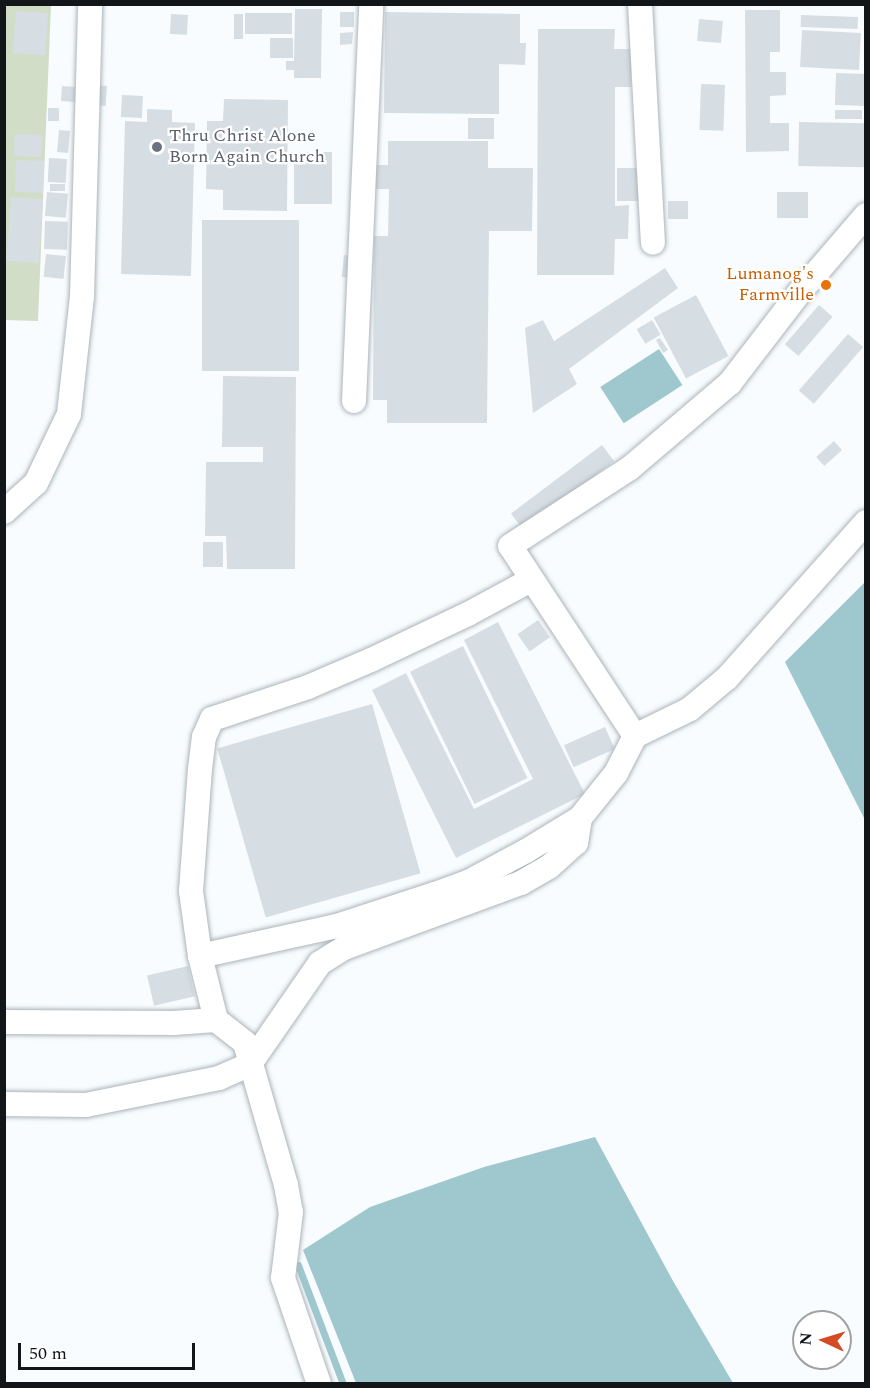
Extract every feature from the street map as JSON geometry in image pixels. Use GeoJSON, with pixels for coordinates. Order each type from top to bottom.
{"type":"FeatureCollection","features":[{"type":"Feature","properties":{"kind":"lane"},"geometry":{"type":"LineString","coordinates":[[4,512],[36,483],[69,414],[82,297],[90,4]]}},
{"type":"Feature","properties":{"kind":"lane"},"geometry":{"type":"LineString","coordinates":[[354,401],[371,4]]}},
{"type":"Feature","properties":{"kind":"lane"},"geometry":{"type":"LineString","coordinates":[[640,4],[653,243]]}},
{"type":"Feature","properties":{"kind":"lane"},"geometry":{"type":"LineString","coordinates":[[635,736],[510,546],[630,468],[730,383],[799,293],[866,215]]}},
{"type":"Feature","properties":{"kind":"lane"},"geometry":{"type":"LineString","coordinates":[[200,956],[337,926],[435,894],[468,882],[526,851],[580,818],[616,773],[635,736],[690,709],[727,678],[866,522]]}},
{"type":"Feature","properties":{"kind":"lane"},"geometry":{"type":"LineString","coordinates":[[319,1383],[283,1278],[291,1212],[286,1185],[245,1043],[216,1020],[200,956],[191,891],[204,738],[212,719],[308,687],[371,660],[468,614],[531,580]]}},
{"type":"Feature","properties":{"kind":"lane"},"geometry":{"type":"LineString","coordinates":[[4,1104],[86,1105],[219,1078],[250,1064],[320,963],[344,948],[520,883],[549,867],[576,843],[580,818]]}},
{"type":"Feature","properties":{"kind":"lane"},"geometry":{"type":"LineString","coordinates":[[4,1022],[174,1023],[216,1020]]}},
{"type":"Feature","properties":{"kind":"green space"},"geometry":{"type":"Polygon","coordinates":[[[5,6],[51,6],[38,321],[5,320],[5,6]]]}},
{"type":"Feature","properties":{"kind":"water"},"geometry":{"type":"Polygon","coordinates":[[[659,349],[682,385],[624,423],[600,387],[659,349]]]}},
{"type":"Feature","properties":{"kind":"water"},"geometry":{"type":"Polygon","coordinates":[[[865,582],[865,820],[785,662],[865,582]]]}},
{"type":"Feature","properties":{"kind":"water"},"geometry":{"type":"Polygon","coordinates":[[[595,1137],[673,1281],[733,1383],[356,1383],[303,1250],[370,1207],[484,1167],[595,1137]]]}},
{"type":"Feature","properties":{"kind":"building"},"geometry":{"type":"Polygon","coordinates":[[[295,9],[322,9],[321,78],[294,78],[294,70],[286,70],[286,61],[294,61],[295,9]]]}},
{"type":"Feature","properties":{"kind":"building"},"geometry":{"type":"Polygon","coordinates":[[[745,10],[780,10],[780,52],[770,52],[770,72],[786,72],[786,95],[770,96],[770,123],[789,123],[789,151],[746,152],[745,10]]]}},
{"type":"Feature","properties":{"kind":"building"},"geometry":{"type":"Polygon","coordinates":[[[16,11],[48,13],[45,55],[13,53],[16,11]]]}},
{"type":"Feature","properties":{"kind":"building"},"geometry":{"type":"Polygon","coordinates":[[[340,12],[354,12],[354,27],[340,27],[340,12]]]}},
{"type":"Feature","properties":{"kind":"building"},"geometry":{"type":"Polygon","coordinates":[[[385,12],[520,14],[520,43],[526,43],[525,65],[499,64],[499,114],[384,113],[385,12]]]}},
{"type":"Feature","properties":{"kind":"building"},"geometry":{"type":"Polygon","coordinates":[[[245,13],[292,13],[292,34],[245,34],[245,13]]]}},
{"type":"Feature","properties":{"kind":"building"},"geometry":{"type":"Polygon","coordinates":[[[171,14],[188,15],[187,35],[170,34],[171,14]]]}},
{"type":"Feature","properties":{"kind":"building"},"geometry":{"type":"Polygon","coordinates":[[[234,14],[243,14],[243,39],[234,39],[234,14]]]}},
{"type":"Feature","properties":{"kind":"building"},"geometry":{"type":"Polygon","coordinates":[[[801,15],[858,17],[858,29],[801,27],[801,15]]]}},
{"type":"Feature","properties":{"kind":"building"},"geometry":{"type":"Polygon","coordinates":[[[699,19],[723,21],[721,43],[697,41],[699,19]]]}},
{"type":"Feature","properties":{"kind":"building"},"geometry":{"type":"Polygon","coordinates":[[[538,29],[615,29],[614,49],[631,49],[631,87],[615,87],[615,206],[629,205],[628,239],[615,239],[614,275],[537,275],[538,29]]]}},
{"type":"Feature","properties":{"kind":"building"},"geometry":{"type":"Polygon","coordinates":[[[802,30],[861,33],[859,70],[800,67],[802,30]]]}},
{"type":"Feature","properties":{"kind":"building"},"geometry":{"type":"Polygon","coordinates":[[[353,32],[352,44],[340,45],[340,33],[353,32]]]}},
{"type":"Feature","properties":{"kind":"building"},"geometry":{"type":"Polygon","coordinates":[[[270,38],[293,38],[293,58],[270,58],[270,38]]]}},
{"type":"Feature","properties":{"kind":"building"},"geometry":{"type":"Polygon","coordinates":[[[836,73],[866,74],[865,106],[835,105],[836,73]]]}},
{"type":"Feature","properties":{"kind":"building"},"geometry":{"type":"Polygon","coordinates":[[[701,84],[725,85],[723,131],[699,130],[701,84]]]}},
{"type":"Feature","properties":{"kind":"building"},"geometry":{"type":"Polygon","coordinates":[[[91,85],[107,86],[106,106],[90,105],[91,85]]]}},
{"type":"Feature","properties":{"kind":"building"},"geometry":{"type":"Polygon","coordinates":[[[62,86],[77,87],[76,102],[61,101],[62,86]]]}},
{"type":"Feature","properties":{"kind":"building"},"geometry":{"type":"Polygon","coordinates":[[[122,95],[143,96],[142,118],[121,117],[122,95]]]}},
{"type":"Feature","properties":{"kind":"building"},"geometry":{"type":"Polygon","coordinates":[[[224,99],[288,100],[287,211],[223,210],[223,190],[206,189],[207,121],[223,121],[224,99]]]}},
{"type":"Feature","properties":{"kind":"building"},"geometry":{"type":"Polygon","coordinates":[[[48,108],[59,108],[59,121],[48,121],[48,108]]]}},
{"type":"Feature","properties":{"kind":"building"},"geometry":{"type":"Polygon","coordinates":[[[147,109],[172,110],[172,122],[195,123],[191,276],[121,274],[125,121],[147,122],[147,109]]]}},
{"type":"Feature","properties":{"kind":"building"},"geometry":{"type":"Polygon","coordinates":[[[835,110],[862,110],[862,119],[835,119],[835,110]]]}},
{"type":"Feature","properties":{"kind":"building"},"geometry":{"type":"Polygon","coordinates":[[[468,118],[494,118],[494,139],[468,139],[468,118]]]}},
{"type":"Feature","properties":{"kind":"building"},"geometry":{"type":"Polygon","coordinates":[[[799,122],[866,123],[865,167],[798,166],[799,122]]]}},
{"type":"Feature","properties":{"kind":"building"},"geometry":{"type":"Polygon","coordinates":[[[59,130],[70,131],[68,153],[57,152],[59,130]]]}},
{"type":"Feature","properties":{"kind":"building"},"geometry":{"type":"Polygon","coordinates":[[[15,134],[42,135],[41,157],[14,156],[15,134]]]}},
{"type":"Feature","properties":{"kind":"building"},"geometry":{"type":"Polygon","coordinates":[[[388,141],[488,141],[488,168],[533,168],[532,231],[489,231],[487,423],[387,423],[387,400],[373,400],[374,236],[388,236],[389,189],[373,189],[373,165],[388,165],[388,141]]]}},
{"type":"Feature","properties":{"kind":"building"},"geometry":{"type":"Polygon","coordinates":[[[294,152],[332,152],[332,204],[294,204],[294,152]]]}},
{"type":"Feature","properties":{"kind":"building"},"geometry":{"type":"Polygon","coordinates":[[[49,158],[67,159],[66,183],[48,182],[49,158]]]}},
{"type":"Feature","properties":{"kind":"building"},"geometry":{"type":"Polygon","coordinates":[[[16,160],[44,161],[43,193],[15,192],[16,160]]]}},
{"type":"Feature","properties":{"kind":"building"},"geometry":{"type":"Polygon","coordinates":[[[617,168],[641,168],[641,201],[617,201],[617,168]]]}},
{"type":"Feature","properties":{"kind":"building"},"geometry":{"type":"Polygon","coordinates":[[[50,184],[65,184],[65,191],[50,191],[50,184]]]}},
{"type":"Feature","properties":{"kind":"building"},"geometry":{"type":"Polygon","coordinates":[[[47,192],[68,194],[66,218],[45,216],[47,192]]]}},
{"type":"Feature","properties":{"kind":"building"},"geometry":{"type":"Polygon","coordinates":[[[777,192],[808,192],[808,218],[777,218],[777,192]]]}},
{"type":"Feature","properties":{"kind":"building"},"geometry":{"type":"Polygon","coordinates":[[[11,197],[43,199],[38,263],[7,261],[11,197]]]}},
{"type":"Feature","properties":{"kind":"building"},"geometry":{"type":"Polygon","coordinates":[[[668,201],[688,201],[688,219],[668,219],[668,201]]]}},
{"type":"Feature","properties":{"kind":"building"},"geometry":{"type":"Polygon","coordinates":[[[202,220],[299,220],[299,371],[202,371],[202,220]]]}},
{"type":"Feature","properties":{"kind":"building"},"geometry":{"type":"Polygon","coordinates":[[[45,221],[68,222],[67,250],[44,249],[45,221]]]}},
{"type":"Feature","properties":{"kind":"building"},"geometry":{"type":"Polygon","coordinates":[[[46,254],[66,256],[63,279],[44,277],[46,254]]]}},
{"type":"Feature","properties":{"kind":"building"},"geometry":{"type":"Polygon","coordinates":[[[344,255],[354,256],[352,278],[342,277],[344,255]]]}},
{"type":"Feature","properties":{"kind":"building"},"geometry":{"type":"Polygon","coordinates":[[[665,268],[678,288],[569,369],[577,384],[533,413],[525,328],[543,320],[554,341],[665,268]]]}},
{"type":"Feature","properties":{"kind":"building"},"geometry":{"type":"Polygon","coordinates":[[[696,295],[728,356],[686,378],[654,318],[696,295]]]}},
{"type":"Feature","properties":{"kind":"building"},"geometry":{"type":"Polygon","coordinates":[[[819,305],[833,317],[798,356],[785,344],[819,305]]]}},
{"type":"Feature","properties":{"kind":"building"},"geometry":{"type":"Polygon","coordinates":[[[652,320],[661,335],[645,344],[637,329],[652,320]]]}},
{"type":"Feature","properties":{"kind":"building"},"geometry":{"type":"Polygon","coordinates":[[[848,334],[863,347],[814,404],[799,391],[848,334]]]}},
{"type":"Feature","properties":{"kind":"building"},"geometry":{"type":"Polygon","coordinates":[[[660,338],[668,350],[663,353],[656,340],[660,338]]]}},
{"type":"Feature","properties":{"kind":"building"},"geometry":{"type":"Polygon","coordinates":[[[223,376],[296,377],[295,569],[227,569],[226,536],[205,536],[206,462],[263,462],[263,447],[222,447],[223,376]]]}},
{"type":"Feature","properties":{"kind":"building"},"geometry":{"type":"Polygon","coordinates":[[[834,441],[842,450],[824,466],[816,457],[834,441]]]}},
{"type":"Feature","properties":{"kind":"building"},"geometry":{"type":"Polygon","coordinates":[[[602,445],[614,461],[523,530],[511,514],[602,445]]]}},
{"type":"Feature","properties":{"kind":"building"},"geometry":{"type":"Polygon","coordinates":[[[203,542],[223,542],[223,567],[203,567],[203,542]]]}},
{"type":"Feature","properties":{"kind":"building"},"geometry":{"type":"Polygon","coordinates":[[[538,620],[550,637],[530,652],[518,634],[538,620]]]}},
{"type":"Feature","properties":{"kind":"building"},"geometry":{"type":"Polygon","coordinates":[[[498,622],[585,794],[456,858],[372,690],[406,673],[474,809],[533,779],[464,640],[498,622]]]}},
{"type":"Feature","properties":{"kind":"building"},"geometry":{"type":"Polygon","coordinates":[[[463,646],[527,778],[474,804],[410,672],[463,646]]]}},
{"type":"Feature","properties":{"kind":"building"},"geometry":{"type":"Polygon","coordinates":[[[372,704],[421,873],[266,918],[217,748],[372,704]]]}},
{"type":"Feature","properties":{"kind":"building"},"geometry":{"type":"Polygon","coordinates":[[[605,727],[615,749],[574,767],[564,745],[605,727]]]}},
{"type":"Feature","properties":{"kind":"building"},"geometry":{"type":"Polygon","coordinates":[[[188,966],[195,996],[154,1006],[147,975],[188,966]]]}},
{"type":"Feature","properties":{"kind":"waterway"},"geometry":{"type":"LineString","coordinates":[[298,1265],[343,1384]]}},
{"type":"Feature","properties":{"kind":"place","name":"Thru Christ Alone Born Again Church"},"geometry":{"type":"Point","coordinates":[157,147]}},
{"type":"Feature","properties":{"kind":"place","name":"Lumanog's Farmville"},"geometry":{"type":"Point","coordinates":[826,285]}}]}
